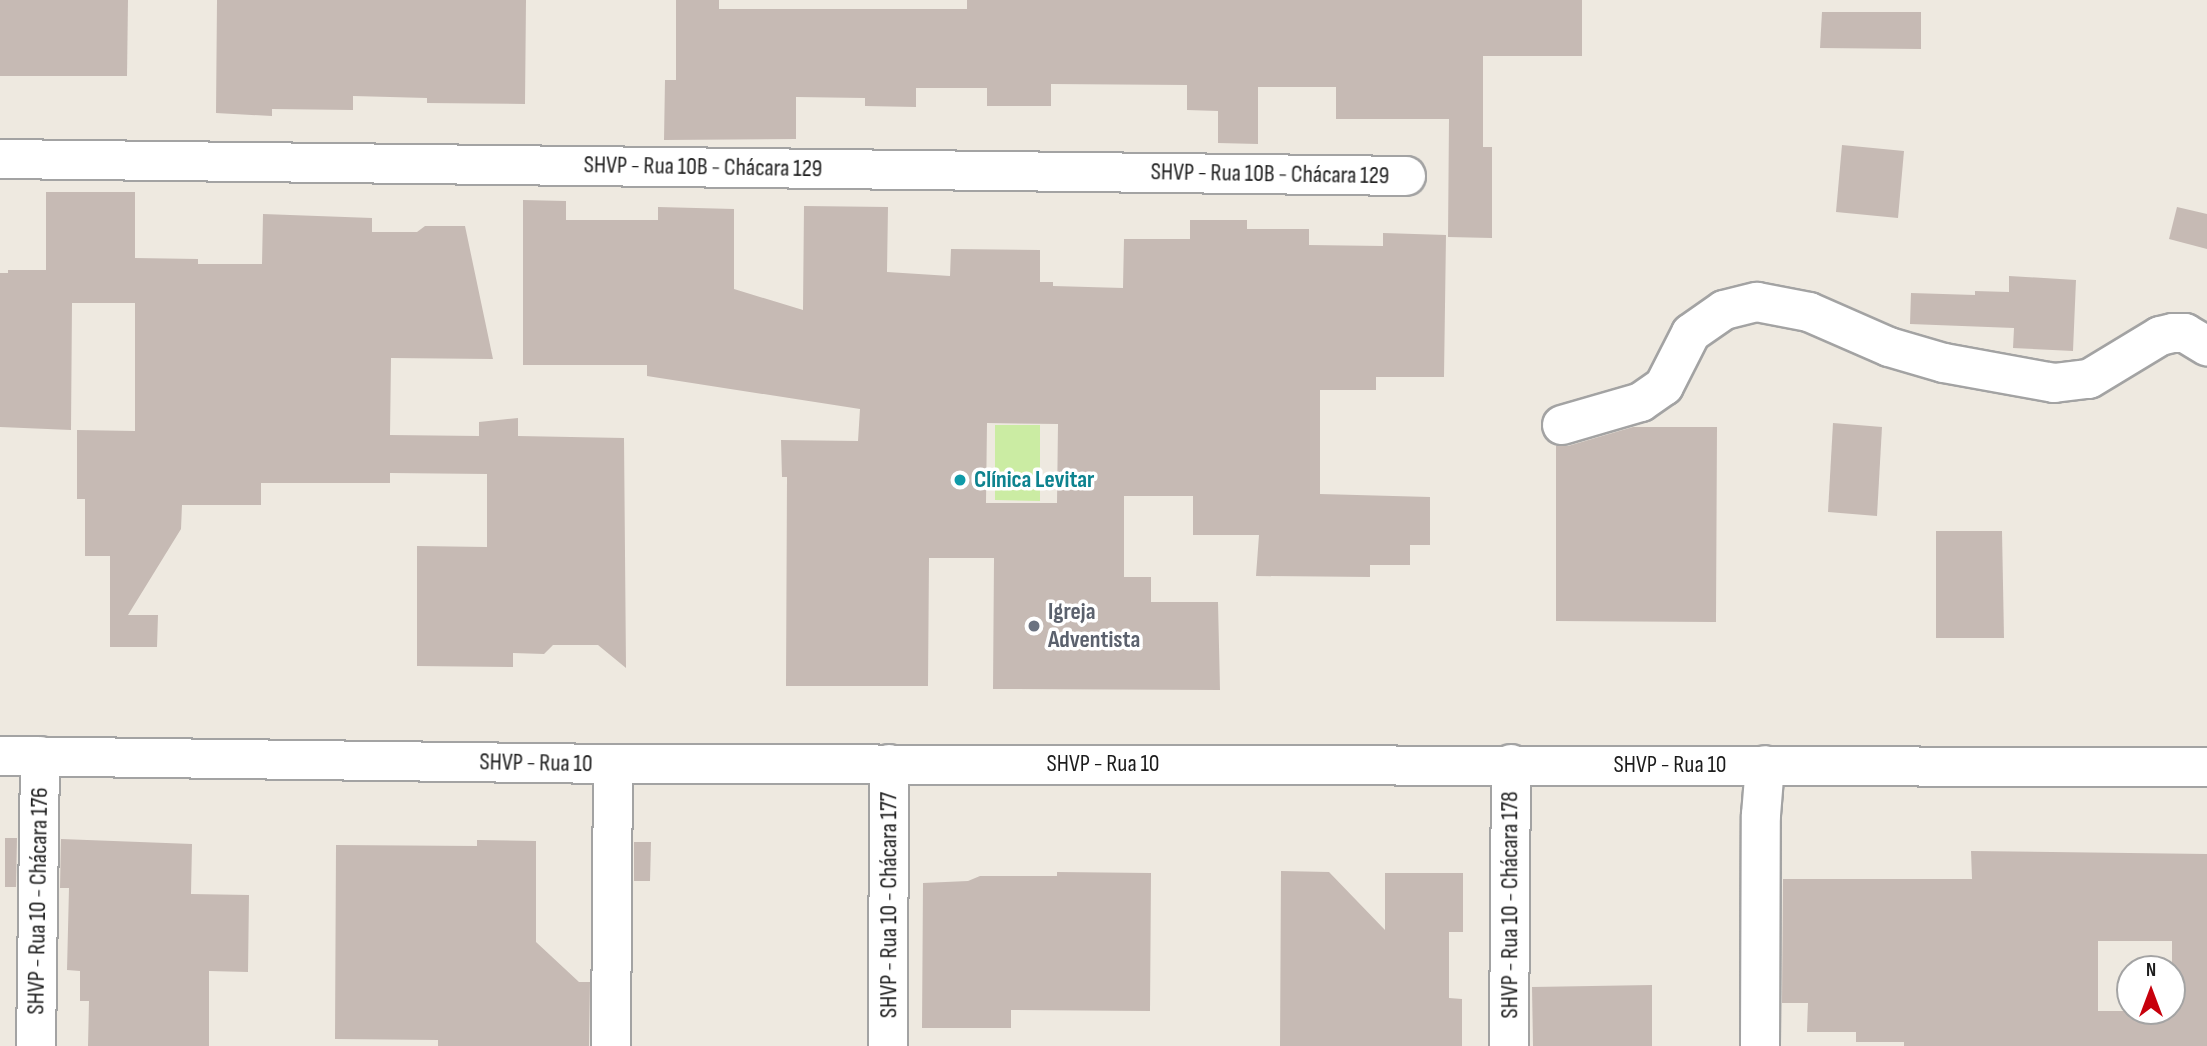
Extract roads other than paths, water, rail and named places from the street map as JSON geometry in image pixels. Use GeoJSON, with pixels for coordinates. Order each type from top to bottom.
{"type":"FeatureCollection","features":[{"type":"Feature","properties":{"kind":"street","name":"SHVP - Rua 10B - Chácara 129"},"geometry":{"type":"LineString","coordinates":[[0,159],[1406,176]]}},
{"type":"Feature","properties":{"kind":"street"},"geometry":{"type":"LineString","coordinates":[[1562,425],[1642,402],[1664,386],[1691,333],[1724,310],[1758,302],[1809,312],[1889,347],[1944,363],[2053,383],[2089,379],[2160,336],[2185,333],[2207,346]]}},
{"type":"Feature","properties":{"kind":"street","name":"SHVP - Rua 10"},"geometry":{"type":"LineString","coordinates":[[0,756],[613,764],[1511,764],[2207,768]]}},
{"type":"Feature","properties":{"kind":"street","name":"SHVP - Rua 10 - Chácara 176"},"geometry":{"type":"LineString","coordinates":[[36,1046],[40,756]]}},
{"type":"Feature","properties":{"kind":"street"},"geometry":{"type":"LineString","coordinates":[[611,1046],[613,764]]}},
{"type":"Feature","properties":{"kind":"street","name":"SHVP - Rua 10 - Chácara 177"},"geometry":{"type":"LineString","coordinates":[[888,1046],[890,764]]}},
{"type":"Feature","properties":{"kind":"street","name":"SHVP - Rua 10 - Chácara 178"},"geometry":{"type":"LineString","coordinates":[[1509,1046],[1511,764]]}},
{"type":"Feature","properties":{"kind":"street"},"geometry":{"type":"LineString","coordinates":[[1760,1046],[1761,815],[1765,765]]}},
{"type":"Feature","properties":{"kind":"place","name":"Clínica Levitar"},"geometry":{"type":"Point","coordinates":[960,480]}},
{"type":"Feature","properties":{"kind":"place","name":"Igreja Adventista"},"geometry":{"type":"Point","coordinates":[1034,626]}}]}
